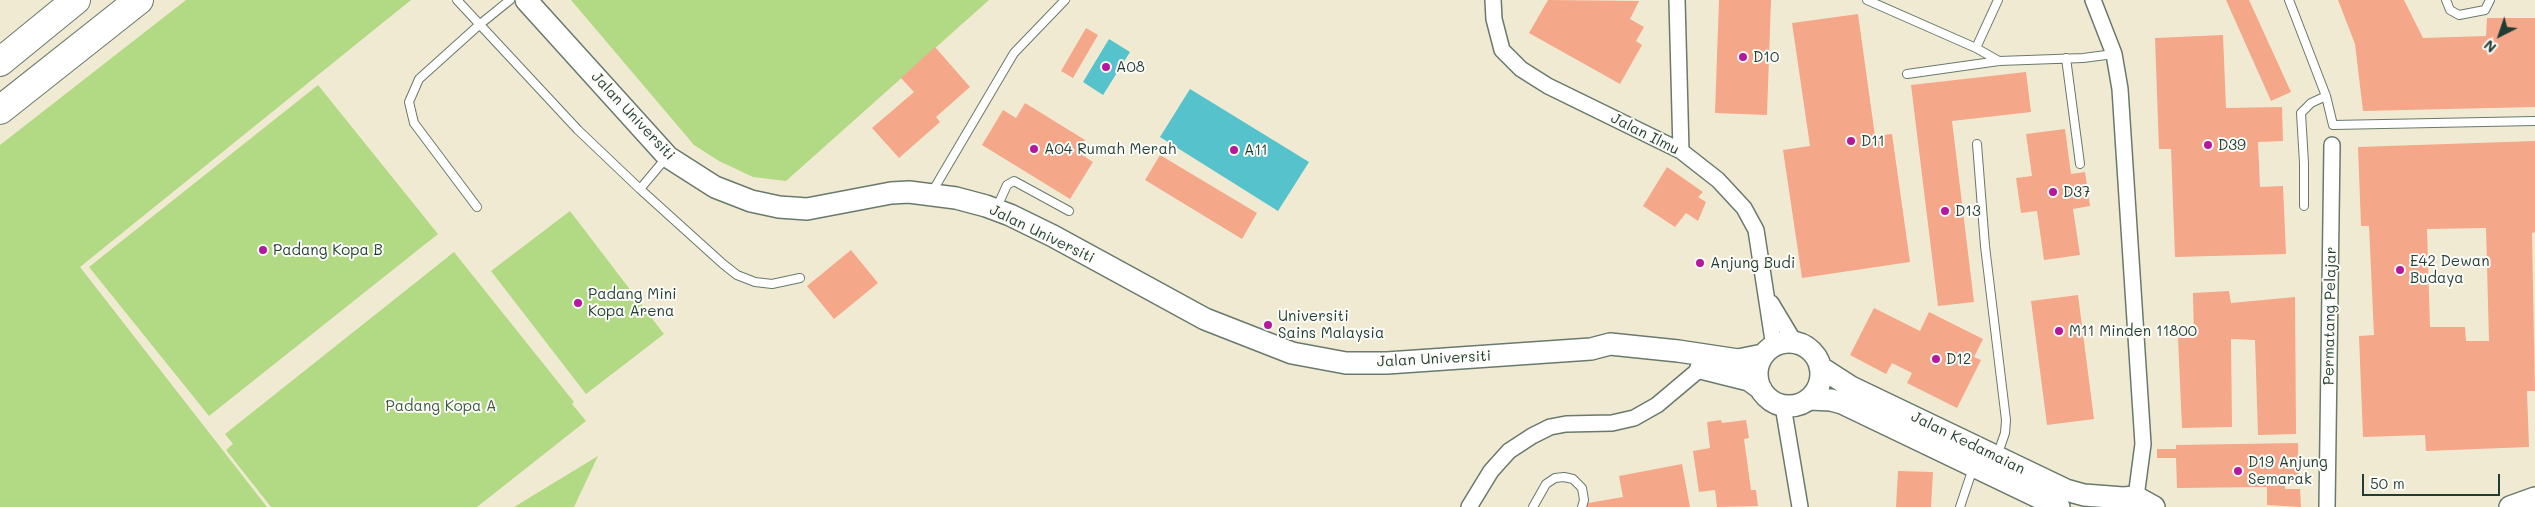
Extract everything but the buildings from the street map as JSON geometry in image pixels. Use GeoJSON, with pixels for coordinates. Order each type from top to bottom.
{"type":"FeatureCollection","features":[{"type":"Feature","properties":{"kind":"highway"},"geometry":{"type":"LineString","coordinates":[[0,62],[76,0]]}},
{"type":"Feature","properties":{"kind":"highway"},"geometry":{"type":"LineString","coordinates":[[0,110],[139,0]]}},
{"type":"Feature","properties":{"kind":"street","name":"Jalan Universiti"},"geometry":{"type":"LineString","coordinates":[[526,0],[668,157],[715,187],[751,201],[807,210],[891,193],[932,194],[956,198],[996,209],[1053,236],[1205,319],[1292,353],[1346,363],[1379,363],[1591,350],[1610,344],[1738,360],[1769,351]]}},
{"type":"Feature","properties":{"kind":"street","name":"Jalan Ilmu"},"geometry":{"type":"LineString","coordinates":[[1493,0],[1494,19],[1502,50],[1521,69],[1548,86],[1681,151],[1718,180],[1744,208],[1756,230],[1768,298],[1769,351]]}},
{"type":"Feature","properties":{"kind":"street"},"geometry":{"type":"LineString","coordinates":[[1677,0],[1681,151]]}},
{"type":"Feature","properties":{"kind":"street"},"geometry":{"type":"LineString","coordinates":[[2093,0],[2114,54],[2120,89],[2143,444],[2131,502]]}},
{"type":"Feature","properties":{"kind":"street","name":"Permatang Pelajar"},"geometry":{"type":"LineString","coordinates":[[2327,507],[2332,145]]}},
{"type":"Feature","properties":{"kind":"street","name":"Jalan Ilmu"},"geometry":{"type":"LineString","coordinates":[[1768,298],[1795,343]]}},
{"type":"Feature","properties":{"kind":"street"},"geometry":{"type":"LineString","coordinates":[[1784,343],[1795,343],[1811,352],[1820,367],[1820,378],[1817,389],[1802,404],[1784,406],[1774,403],[1761,389],[1757,378],[1758,366],[1769,351],[1784,343]]}},
{"type":"Feature","properties":{"kind":"street","name":"Jalan Universiti"},"geometry":{"type":"LineString","coordinates":[[1591,350],[1604,358],[1701,368],[1741,377],[1761,389]]}},
{"type":"Feature","properties":{"kind":"street","name":"Jalan Kedamaian"},"geometry":{"type":"LineString","coordinates":[[1820,367],[1852,387],[1996,458],[2066,490],[2084,495],[2131,502]]}},
{"type":"Feature","properties":{"kind":"street"},"geometry":{"type":"LineString","coordinates":[[1469,507],[1491,471],[1509,451],[1532,436],[1550,427],[1566,424],[1612,423],[1634,418],[1657,405],[1701,368]]}},
{"type":"Feature","properties":{"kind":"street","name":"Jalan Kedamaian"},"geometry":{"type":"LineString","coordinates":[[1810,398],[1842,403],[2059,507]]}},
{"type":"Feature","properties":{"kind":"street"},"geometry":{"type":"LineString","coordinates":[[1784,406],[1800,507]]}},
{"type":"Feature","properties":{"kind":"street"},"geometry":{"type":"LineString","coordinates":[[2510,507],[2535,498]]}},
{"type":"Feature","properties":{"kind":"lane"},"geometry":{"type":"LineString","coordinates":[[458,0],[479,25],[578,130],[640,189],[737,274],[755,282],[772,284],[800,278]]}},
{"type":"Feature","properties":{"kind":"lane"},"geometry":{"type":"LineString","coordinates":[[476,207],[414,124],[409,102],[419,79],[510,0]]}},
{"type":"Feature","properties":{"kind":"lane"},"geometry":{"type":"LineString","coordinates":[[932,194],[1014,53],[1065,0]]}},
{"type":"Feature","properties":{"kind":"lane"},"geometry":{"type":"LineString","coordinates":[[1867,0],[1976,48],[1999,62]]}},
{"type":"Feature","properties":{"kind":"lane"},"geometry":{"type":"LineString","coordinates":[[1976,48],[1998,0]]}},
{"type":"Feature","properties":{"kind":"lane","name":"Permatang Pelajar"},"geometry":{"type":"LineString","coordinates":[[2289,0],[2326,96],[2333,125],[2332,145]]}},
{"type":"Feature","properties":{"kind":"lane"},"geometry":{"type":"LineString","coordinates":[[2446,0],[2450,10],[2458,15],[2485,10],[2490,0]]}},
{"type":"Feature","properties":{"kind":"lane"},"geometry":{"type":"LineString","coordinates":[[1907,74],[1999,62],[2114,54]]}},
{"type":"Feature","properties":{"kind":"lane"},"geometry":{"type":"LineString","coordinates":[[2066,58],[2080,164]]}},
{"type":"Feature","properties":{"kind":"lane"},"geometry":{"type":"LineString","coordinates":[[2304,206],[2301,113],[2310,103],[2326,96]]}},
{"type":"Feature","properties":{"kind":"lane"},"geometry":{"type":"LineString","coordinates":[[2333,125],[2535,121]]}},
{"type":"Feature","properties":{"kind":"lane"},"geometry":{"type":"LineString","coordinates":[[1977,144],[1985,246],[2006,420],[2005,433],[1996,458]]}},
{"type":"Feature","properties":{"kind":"lane"},"geometry":{"type":"LineString","coordinates":[[640,189],[668,157]]}},
{"type":"Feature","properties":{"kind":"lane"},"geometry":{"type":"LineString","coordinates":[[996,209],[1007,185],[1014,181],[1068,211]]}},
{"type":"Feature","properties":{"kind":"lane"},"geometry":{"type":"LineString","coordinates":[[1960,507],[1974,466]]}},
{"type":"Feature","properties":{"kind":"lane"},"geometry":{"type":"LineString","coordinates":[[1533,507],[1546,484],[1555,478],[1564,477],[1573,479],[1582,488],[1584,500],[1582,507]]}},
{"type":"Feature","properties":{"kind":"green space"},"geometry":{"type":"Polygon","coordinates":[[[186,0],[411,0],[80,267],[267,507],[0,507],[0,145],[186,0]]]}},
{"type":"Feature","properties":{"kind":"green space"},"geometry":{"type":"Polygon","coordinates":[[[571,0],[989,0],[786,181],[753,177],[719,161],[694,145],[571,0]]]}},
{"type":"Feature","properties":{"kind":"green space","name":"Padang Kopa B"},"geometry":{"type":"Polygon","coordinates":[[[318,85],[438,234],[209,416],[89,267],[318,85]]]}},
{"type":"Feature","properties":{"kind":"green space","name":"Padang Mini Kopa Arena"},"geometry":{"type":"Polygon","coordinates":[[[570,211],[664,334],[586,394],[491,271],[570,211]]]}},
{"type":"Feature","properties":{"kind":"green space","name":"Padang Kopa A"},"geometry":{"type":"Polygon","coordinates":[[[454,252],[574,402],[572,404],[586,421],[477,507],[271,507],[226,450],[233,444],[225,434],[454,252]]]}},
{"type":"Feature","properties":{"kind":"green space"},"geometry":{"type":"Polygon","coordinates":[[[598,456],[574,507],[514,507],[598,456]]]}},
{"type":"Feature","properties":{"kind":"water","name":"A08"},"geometry":{"type":"Polygon","coordinates":[[[1109,39],[1130,52],[1103,95],[1083,82],[1109,39]]]}},
{"type":"Feature","properties":{"kind":"water","name":"A11"},"geometry":{"type":"Polygon","coordinates":[[[1190,89],[1309,162],[1278,211],[1160,137],[1190,89]]]}},
{"type":"Feature","properties":{"kind":"place","name":"D10"},"geometry":{"type":"Point","coordinates":[1743,57]}},
{"type":"Feature","properties":{"kind":"place","name":"A08"},"geometry":{"type":"Point","coordinates":[1106,67]}},
{"type":"Feature","properties":{"kind":"place","name":"D11"},"geometry":{"type":"Point","coordinates":[1851,141]}},
{"type":"Feature","properties":{"kind":"place","name":"D39"},"geometry":{"type":"Point","coordinates":[2208,145]}},
{"type":"Feature","properties":{"kind":"place","name":"A04 Rumah Merah"},"geometry":{"type":"Point","coordinates":[1034,149]}},
{"type":"Feature","properties":{"kind":"place","name":"A11"},"geometry":{"type":"Point","coordinates":[1234,150]}},
{"type":"Feature","properties":{"kind":"place","name":"D37"},"geometry":{"type":"Point","coordinates":[2053,192]}},
{"type":"Feature","properties":{"kind":"place","name":"D13"},"geometry":{"type":"Point","coordinates":[1945,211]}},
{"type":"Feature","properties":{"kind":"place","name":"Padang Kopa B"},"geometry":{"type":"Point","coordinates":[263,250]}},
{"type":"Feature","properties":{"kind":"place","name":"Anjung Budi"},"geometry":{"type":"Point","coordinates":[1700,263]}},
{"type":"Feature","properties":{"kind":"place","name":"E42 Dewan Budaya"},"geometry":{"type":"Point","coordinates":[2400,270]}},
{"type":"Feature","properties":{"kind":"place","name":"Padang Mini Kopa Arena"},"geometry":{"type":"Point","coordinates":[578,303]}},
{"type":"Feature","properties":{"kind":"place","name":"Universiti Sains Malaysia"},"geometry":{"type":"Point","coordinates":[1268,325]}},
{"type":"Feature","properties":{"kind":"place","name":"M11 Minden 11800"},"geometry":{"type":"Point","coordinates":[2059,331]}},
{"type":"Feature","properties":{"kind":"place","name":"D12"},"geometry":{"type":"Point","coordinates":[1936,359]}},
{"type":"Feature","properties":{"kind":"place","name":"D19 Anjung Semarak"},"geometry":{"type":"Point","coordinates":[2238,471]}}]}
